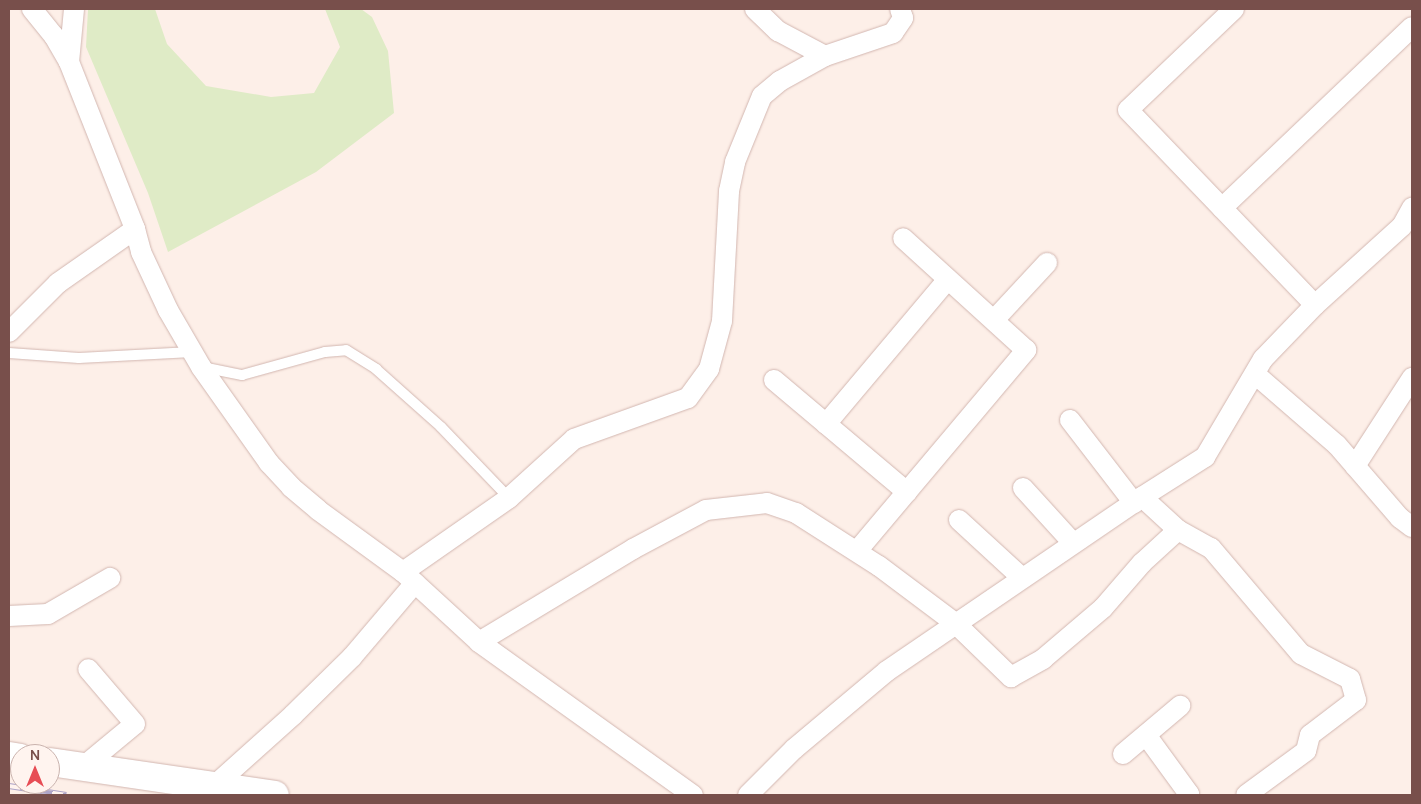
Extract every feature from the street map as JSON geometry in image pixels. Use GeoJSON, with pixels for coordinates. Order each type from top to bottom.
{"type":"FeatureCollection","features":[{"type":"Feature","properties":{"kind":"street"},"geometry":{"type":"LineString","coordinates":[[32,9],[54,36],[69,62],[134,229],[141,252],[168,310],[197,359],[269,464],[291,487],[318,510],[409,577],[479,642],[693,795]]}},
{"type":"Feature","properties":{"kind":"street"},"geometry":{"type":"LineString","coordinates":[[69,62],[74,9]]}},
{"type":"Feature","properties":{"kind":"street"},"geometry":{"type":"LineString","coordinates":[[755,9],[778,31],[825,56]]}},
{"type":"Feature","properties":{"kind":"street"},"geometry":{"type":"LineString","coordinates":[[214,786],[293,715],[352,657],[409,577],[509,498],[574,439],[688,398],[709,369],[722,322],[729,191],[736,162],[762,96],[780,82],[825,56],[893,33],[903,18],[900,9]]}},
{"type":"Feature","properties":{"kind":"street"},"geometry":{"type":"LineString","coordinates":[[1234,9],[1128,110],[1315,305]]}},
{"type":"Feature","properties":{"kind":"street"},"geometry":{"type":"LineString","coordinates":[[1222,208],[1412,27]]}},
{"type":"Feature","properties":{"kind":"street"},"geometry":{"type":"LineString","coordinates":[[748,795],[794,748],[887,671],[1022,578],[1205,457],[1263,359],[1315,305],[1402,226],[1411,213]]}},
{"type":"Feature","properties":{"kind":"street"},"geometry":{"type":"LineString","coordinates":[[9,332],[58,283],[134,229]]}},
{"type":"Feature","properties":{"kind":"street"},"geometry":{"type":"LineString","coordinates":[[857,551],[1026,350],[903,238]]}},
{"type":"Feature","properties":{"kind":"street"},"geometry":{"type":"LineString","coordinates":[[994,320],[1047,263]]}},
{"type":"Feature","properties":{"kind":"street"},"geometry":{"type":"LineString","coordinates":[[826,424],[948,279]]}},
{"type":"Feature","properties":{"kind":"street"},"geometry":{"type":"LineString","coordinates":[[1255,374],[1337,445],[1400,518],[1412,527]]}},
{"type":"Feature","properties":{"kind":"street"},"geometry":{"type":"LineString","coordinates":[[1355,466],[1412,378]]}},
{"type":"Feature","properties":{"kind":"street"},"geometry":{"type":"LineString","coordinates":[[774,380],[907,492]]}},
{"type":"Feature","properties":{"kind":"street"},"geometry":{"type":"LineString","coordinates":[[1070,420],[1138,500],[1178,530],[1211,548],[1301,654],[1350,679],[1356,700],[1310,735],[1306,751],[1246,795]]}},
{"type":"Feature","properties":{"kind":"street"},"geometry":{"type":"LineString","coordinates":[[1023,488],[1073,544]]}},
{"type":"Feature","properties":{"kind":"street"},"geometry":{"type":"LineString","coordinates":[[479,642],[633,549],[706,510],[767,502],[796,513],[879,566],[955,624],[1011,677],[1043,659],[1103,608],[1142,563],[1178,530]]}},
{"type":"Feature","properties":{"kind":"street"},"geometry":{"type":"LineString","coordinates":[[959,520],[1022,578]]}},
{"type":"Feature","properties":{"kind":"street"},"geometry":{"type":"LineString","coordinates":[[9,616],[48,614],[110,578]]}},
{"type":"Feature","properties":{"kind":"street"},"geometry":{"type":"LineString","coordinates":[[83,767],[136,724],[88,669]]}},
{"type":"Feature","properties":{"kind":"street"},"geometry":{"type":"LineString","coordinates":[[1123,754],[1180,706]]}},
{"type":"Feature","properties":{"kind":"street"},"geometry":{"type":"LineString","coordinates":[[1146,735],[1189,794],[1186,795]]}},
{"type":"Feature","properties":{"kind":"street"},"geometry":{"type":"LineString","coordinates":[[60,764],[274,795]]}},
{"type":"Feature","properties":{"kind":"lane"},"geometry":{"type":"LineString","coordinates":[[9,353],[79,358],[197,359],[242,375],[325,352],[346,350],[376,369],[434,421],[509,498]]}},
{"type":"Feature","properties":{"kind":"green space"},"geometry":{"type":"Polygon","coordinates":[[[88,9],[155,9],[167,44],[206,86],[271,97],[314,93],[340,47],[325,9],[361,9],[372,17],[388,51],[394,113],[316,172],[168,252],[148,193],[86,47],[88,9]]]}},
{"type":"Feature","properties":{"kind":"railway"},"geometry":{"type":"LineString","coordinates":[[9,786],[66,795]]}}]}
